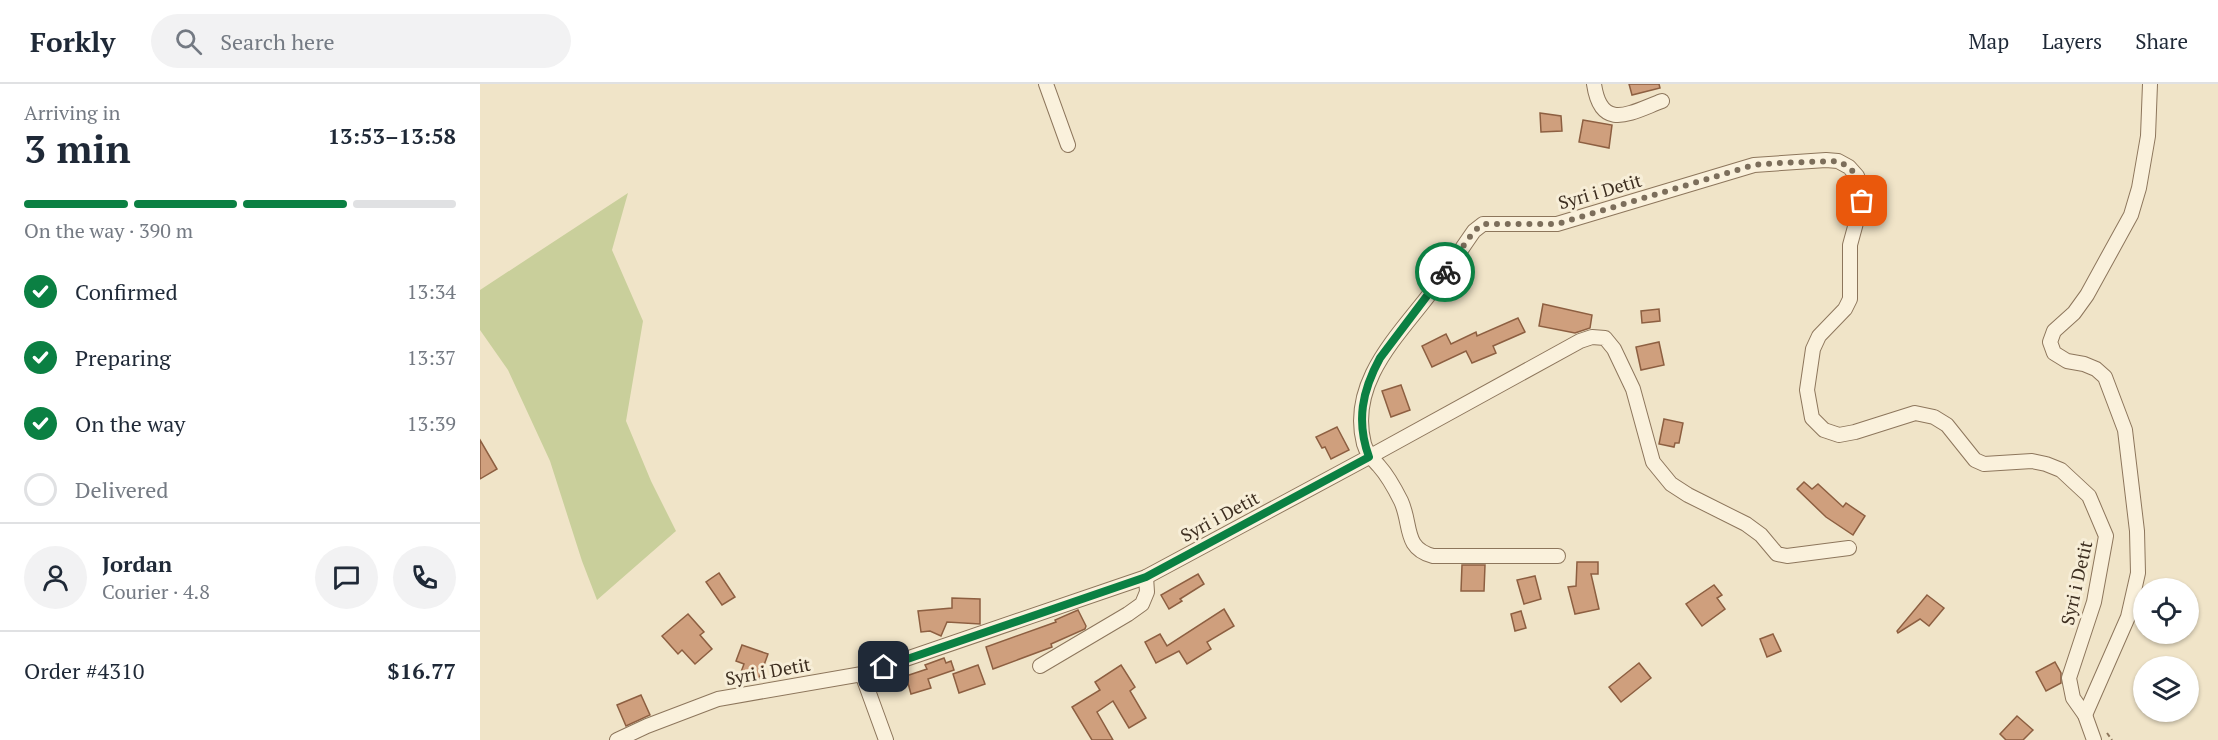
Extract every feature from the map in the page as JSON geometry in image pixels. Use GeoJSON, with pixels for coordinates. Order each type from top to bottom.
{"type":"FeatureCollection","features":[{"type":"Feature","properties":{"kind":"street"},"geometry":{"type":"LineString","coordinates":[[1046,84],[1068,145]]}},
{"type":"Feature","properties":{"kind":"street"},"geometry":{"type":"LineString","coordinates":[[1593,84],[1600,107],[1610,115],[1620,117],[1662,101]]}},
{"type":"Feature","properties":{"kind":"street"},"geometry":{"type":"LineString","coordinates":[[2085,715],[2128,618],[2138,573],[2137,531],[2125,430],[2105,377],[2096,369],[2085,364],[2067,361],[2054,353],[2050,342],[2054,331],[2074,313],[2087,295],[2131,215],[2139,188],[2148,136],[2150,84]]}},
{"type":"Feature","properties":{"kind":"street","name":"Syri i Detit"},"geometry":{"type":"LineString","coordinates":[[617,740],[718,699],[862,674],[1146,577],[1369,457],[1361,426],[1362,408],[1373,372],[1380,358],[1433,290],[1474,231],[1483,224],[1557,224],[1754,165],[1826,160],[1838,161],[1849,167],[1857,176],[1862,188],[1862,201],[1850,245],[1850,299],[1845,309],[1819,336],[1813,349],[1807,390],[1812,418],[1824,430],[1839,435],[1915,413],[1934,417],[1947,425],[1975,460],[1984,464],[2032,461],[2046,464],[2061,470],[2089,496],[2106,536],[2094,602],[2069,678],[2073,698],[2085,715],[2094,740]]}},
{"type":"Feature","properties":{"kind":"street"},"geometry":{"type":"LineString","coordinates":[[1558,556],[1433,556],[1421,552],[1414,546],[1402,503],[1395,489],[1369,457],[1580,341],[1592,337],[1605,338],[1614,349],[1633,389],[1653,462],[1671,484],[1746,524],[1761,536],[1777,554],[1787,556],[1849,548]]}},
{"type":"Feature","properties":{"kind":"street"},"geometry":{"type":"LineString","coordinates":[[1040,666],[1142,604],[1147,592],[1146,577]]}},
{"type":"Feature","properties":{"kind":"street"},"geometry":{"type":"LineString","coordinates":[[862,674],[886,740]]}},
{"type":"Feature","properties":{"kind":"green space"},"geometry":{"type":"Polygon","coordinates":[[[628,193],[612,250],[643,321],[626,421],[651,481],[676,531],[597,600],[550,461],[508,370],[480,330],[480,290],[628,193]]]}},
{"type":"Feature","properties":{"kind":"building"},"geometry":{"type":"Polygon","coordinates":[[[1629,84],[1659,84],[1660,88],[1632,95],[1629,84]]]}},
{"type":"Feature","properties":{"kind":"building"},"geometry":{"type":"Polygon","coordinates":[[[1540,113],[1561,116],[1562,131],[1541,132],[1540,113]]]}},
{"type":"Feature","properties":{"kind":"building"},"geometry":{"type":"Polygon","coordinates":[[[1583,120],[1612,125],[1609,148],[1579,142],[1583,120]]]}},
{"type":"Feature","properties":{"kind":"building"},"geometry":{"type":"Polygon","coordinates":[[[1543,304],[1592,315],[1590,328],[1575,333],[1539,326],[1543,304]]]}},
{"type":"Feature","properties":{"kind":"building"},"geometry":{"type":"Polygon","coordinates":[[[1659,309],[1660,321],[1642,323],[1641,311],[1659,309]]]}},
{"type":"Feature","properties":{"kind":"building"},"geometry":{"type":"Polygon","coordinates":[[[1518,318],[1525,332],[1493,346],[1496,353],[1472,363],[1466,351],[1432,367],[1422,346],[1446,334],[1451,344],[1476,332],[1477,336],[1518,318]]]}},
{"type":"Feature","properties":{"kind":"building"},"geometry":{"type":"Polygon","coordinates":[[[1659,342],[1664,365],[1641,370],[1636,347],[1659,342]]]}},
{"type":"Feature","properties":{"kind":"building"},"geometry":{"type":"Polygon","coordinates":[[[1401,385],[1410,410],[1391,417],[1382,391],[1401,385]]]}},
{"type":"Feature","properties":{"kind":"building"},"geometry":{"type":"Polygon","coordinates":[[[1664,419],[1683,423],[1679,443],[1675,443],[1674,447],[1659,444],[1664,419]]]}},
{"type":"Feature","properties":{"kind":"building"},"geometry":{"type":"Polygon","coordinates":[[[1337,427],[1349,450],[1331,459],[1325,447],[1322,448],[1316,437],[1337,427]]]}},
{"type":"Feature","properties":{"kind":"building"},"geometry":{"type":"Polygon","coordinates":[[[480,440],[497,469],[480,479],[480,440]]]}},
{"type":"Feature","properties":{"kind":"building"},"geometry":{"type":"Polygon","coordinates":[[[1804,482],[1812,489],[1818,484],[1843,507],[1846,503],[1865,516],[1853,535],[1826,517],[1797,489],[1804,482]]]}},
{"type":"Feature","properties":{"kind":"building"},"geometry":{"type":"Polygon","coordinates":[[[1577,562],[1598,562],[1598,574],[1591,574],[1599,609],[1575,614],[1568,587],[1576,586],[1577,562]]]}},
{"type":"Feature","properties":{"kind":"building"},"geometry":{"type":"Polygon","coordinates":[[[1462,565],[1485,565],[1484,591],[1461,591],[1462,565]]]}},
{"type":"Feature","properties":{"kind":"building"},"geometry":{"type":"Polygon","coordinates":[[[719,573],[735,597],[722,605],[706,582],[719,573]]]}},
{"type":"Feature","properties":{"kind":"building"},"geometry":{"type":"Polygon","coordinates":[[[1198,574],[1204,584],[1169,609],[1161,595],[1198,574]]]}},
{"type":"Feature","properties":{"kind":"building"},"geometry":{"type":"Polygon","coordinates":[[[1535,576],[1541,599],[1524,604],[1517,580],[1535,576]]]}},
{"type":"Feature","properties":{"kind":"building"},"geometry":{"type":"Polygon","coordinates":[[[1714,585],[1722,595],[1717,598],[1725,609],[1702,626],[1686,604],[1714,585]]]}},
{"type":"Feature","properties":{"kind":"building"},"geometry":{"type":"Polygon","coordinates":[[[1927,595],[1944,608],[1929,626],[1920,619],[1898,633],[1897,631],[1927,595]]]}},
{"type":"Feature","properties":{"kind":"building"},"geometry":{"type":"Polygon","coordinates":[[[952,598],[980,599],[980,624],[947,622],[941,636],[930,631],[921,632],[918,611],[952,608],[952,598]]]}},
{"type":"Feature","properties":{"kind":"building"},"geometry":{"type":"Polygon","coordinates":[[[1224,609],[1234,626],[1207,642],[1211,649],[1187,664],[1179,651],[1156,663],[1145,642],[1160,634],[1167,646],[1224,609]]]}},
{"type":"Feature","properties":{"kind":"building"},"geometry":{"type":"Polygon","coordinates":[[[1078,610],[1086,626],[1085,629],[1051,644],[1052,647],[993,669],[986,647],[1056,622],[1055,620],[1078,610]]]}},
{"type":"Feature","properties":{"kind":"building"},"geometry":{"type":"Polygon","coordinates":[[[1521,611],[1526,628],[1515,631],[1511,614],[1521,611]]]}},
{"type":"Feature","properties":{"kind":"building"},"geometry":{"type":"Polygon","coordinates":[[[688,614],[704,632],[700,635],[712,649],[695,664],[682,650],[678,654],[662,636],[688,614]]]}},
{"type":"Feature","properties":{"kind":"building"},"geometry":{"type":"Polygon","coordinates":[[[1773,634],[1781,651],[1767,657],[1760,639],[1773,634]]]}},
{"type":"Feature","properties":{"kind":"building"},"geometry":{"type":"Polygon","coordinates":[[[742,645],[768,654],[759,679],[741,672],[744,664],[736,661],[742,645]]]}},
{"type":"Feature","properties":{"kind":"building"},"geometry":{"type":"Polygon","coordinates":[[[944,658],[946,663],[951,661],[954,670],[928,679],[931,688],[911,694],[906,676],[927,669],[925,665],[944,658]]]}},
{"type":"Feature","properties":{"kind":"building"},"geometry":{"type":"Polygon","coordinates":[[[2055,662],[2061,673],[2061,683],[2046,691],[2036,672],[2055,662]]]}},
{"type":"Feature","properties":{"kind":"building"},"geometry":{"type":"Polygon","coordinates":[[[1639,663],[1651,678],[1621,702],[1609,687],[1639,663]]]}},
{"type":"Feature","properties":{"kind":"building"},"geometry":{"type":"Polygon","coordinates":[[[978,665],[985,684],[959,693],[953,674],[978,665]]]}},
{"type":"Feature","properties":{"kind":"building"},"geometry":{"type":"Polygon","coordinates":[[[1121,665],[1135,687],[1130,691],[1146,718],[1129,728],[1113,701],[1097,712],[1113,740],[1092,740],[1072,707],[1100,690],[1095,682],[1121,665]]]}},
{"type":"Feature","properties":{"kind":"building"},"geometry":{"type":"Polygon","coordinates":[[[641,695],[650,715],[626,726],[617,705],[641,695]]]}},
{"type":"Feature","properties":{"kind":"building"},"geometry":{"type":"Polygon","coordinates":[[[2017,716],[2033,730],[2023,740],[2006,740],[2000,734],[2017,716]]]}},
{"type":"Feature","properties":{"kind":"way so far"},"geometry":{"type":"LineString","coordinates":[[1445,272],[1474,231],[1483,224],[1557,224],[1754,165],[1838,161],[1849,167],[1857,176],[1862,188],[1862,201]]}},
{"type":"Feature","properties":{"kind":"route"},"geometry":{"type":"LineString","coordinates":[[884,667],[1146,577],[1369,457],[1361,426],[1362,408],[1373,372],[1380,358],[1445,272]]}}]}
